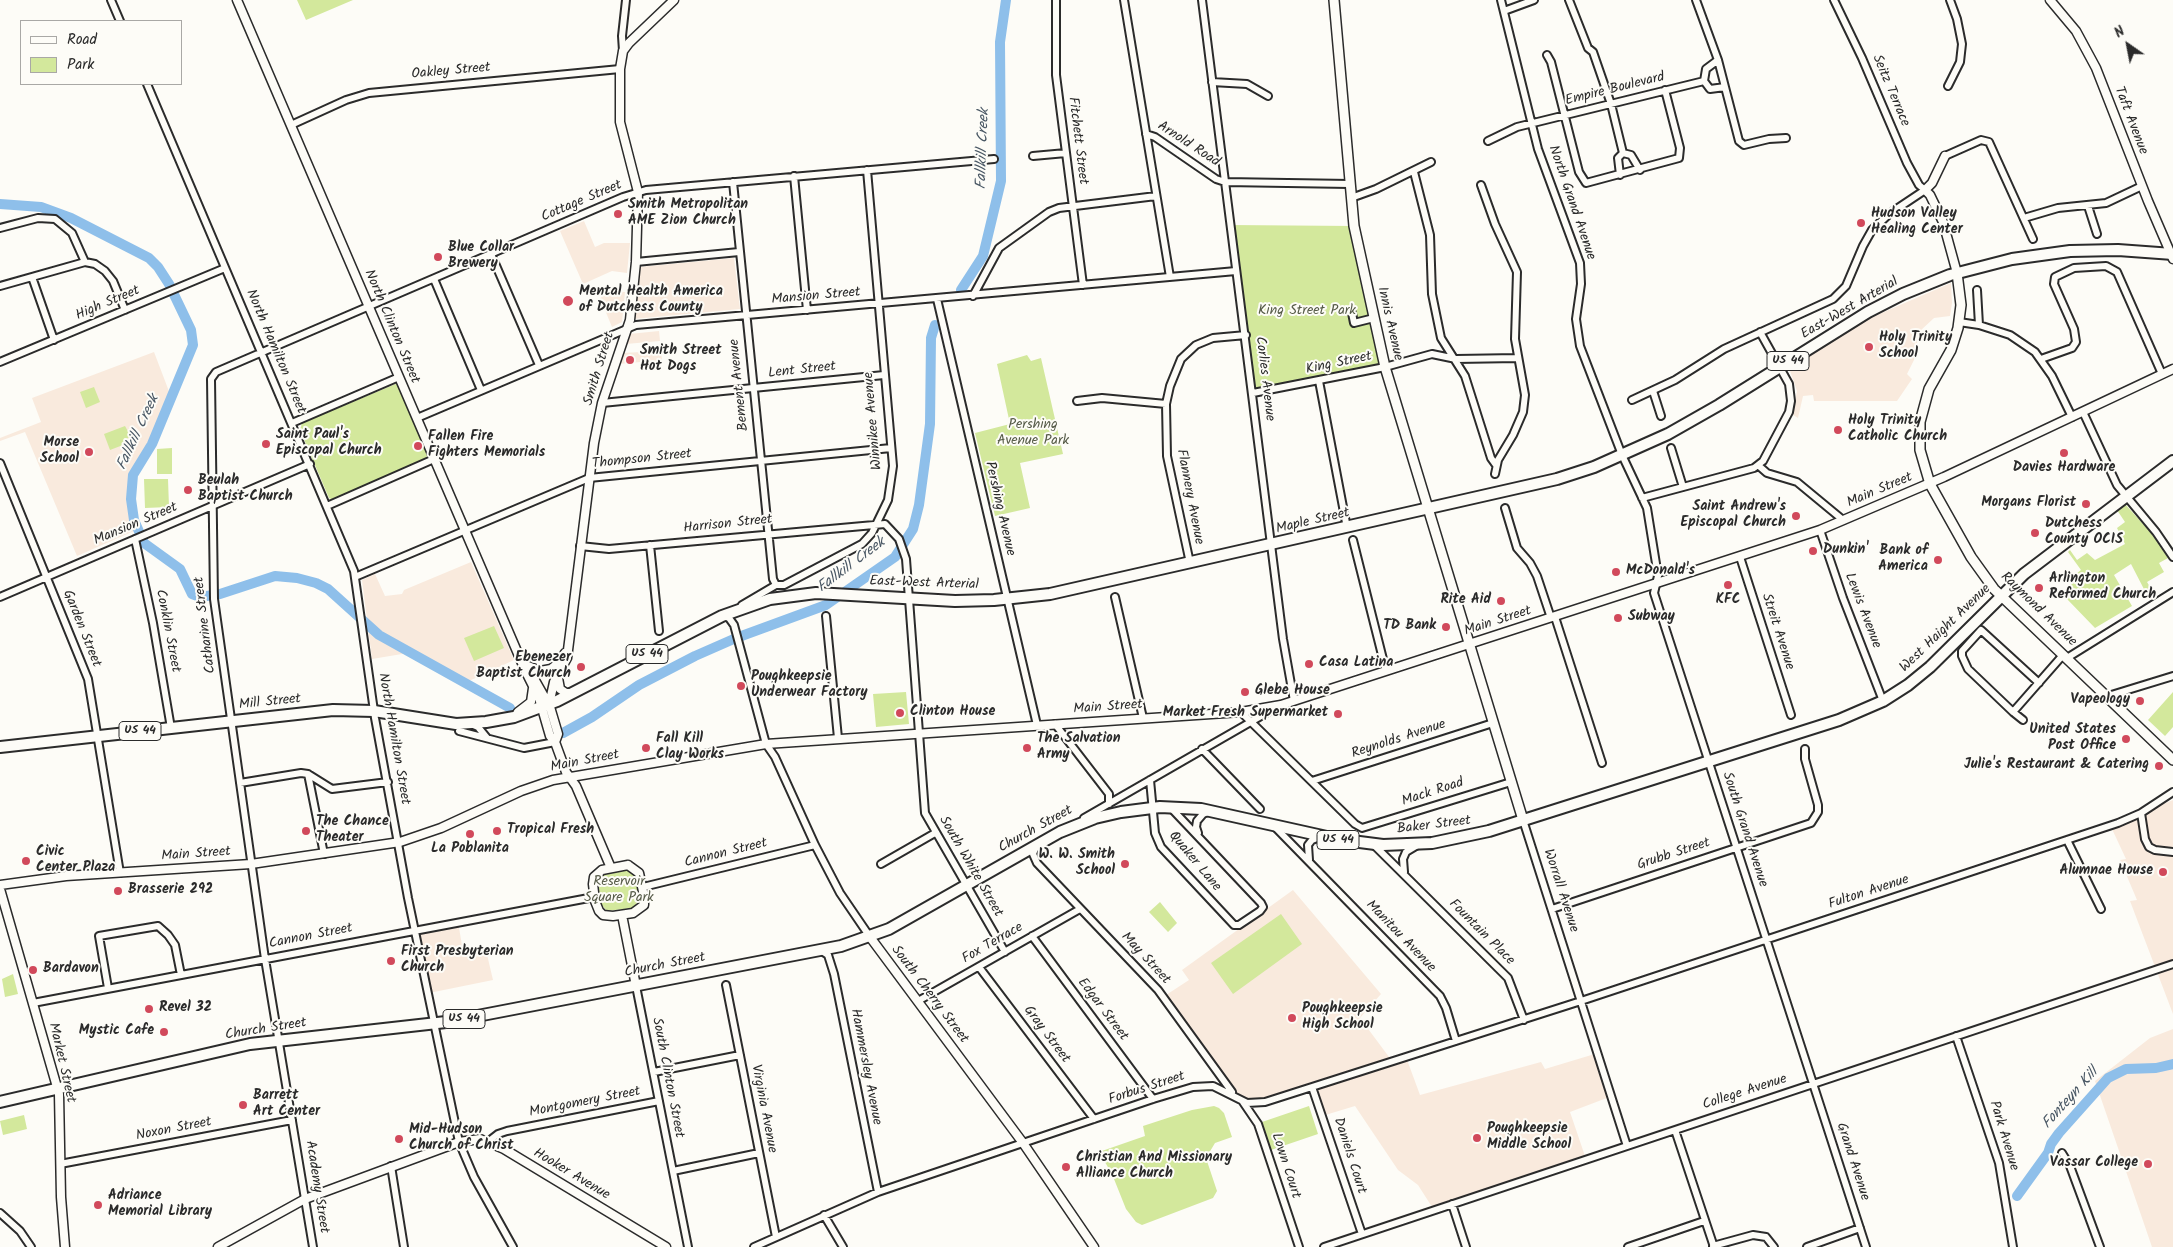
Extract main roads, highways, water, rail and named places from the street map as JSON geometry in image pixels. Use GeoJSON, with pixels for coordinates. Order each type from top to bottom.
{"type":"FeatureCollection","features":[{"type":"Feature","properties":{"kind":"highway","name":"East-West Arterial"},"geometry":{"type":"LineString","coordinates":[[1622,455],[1694,420],[1876,307],[1921,286],[1957,273],[2012,259],[2070,251],[2118,250],[2173,256]]}},
{"type":"Feature","properties":{"kind":"highway","name":"Maple Street"},"geometry":{"type":"LineString","coordinates":[[1007,599],[1080,588],[1427,510],[1557,479],[1622,455]]}},
{"type":"Feature","properties":{"kind":"highway","name":"West Haight Avenue"},"geometry":{"type":"LineString","coordinates":[[1708,762],[1839,720],[1883,701],[1908,685],[1930,667],[2024,574],[2173,461]]}},
{"type":"Feature","properties":{"kind":"highway","name":"East-West Arterial"},"geometry":{"type":"LineString","coordinates":[[752,604],[798,594],[834,593],[955,601],[1007,599]]}},
{"type":"Feature","properties":{"kind":"highway","name":"Winnikee Avenue"},"geometry":{"type":"LineString","coordinates":[[546,706],[727,614],[752,604]]}},
{"type":"Feature","properties":{"kind":"highway","name":"Mill Street"},"geometry":{"type":"LineString","coordinates":[[0,746],[333,710],[374,711],[437,722],[471,723],[505,719],[546,706]]}},
{"type":"Feature","properties":{"kind":"highway","name":"Baker Street"},"geometry":{"type":"LineString","coordinates":[[1068,828],[1104,815],[1170,807],[1211,811],[1326,837],[1374,844],[1422,844],[1470,836],[1708,762]]}},
{"type":"Feature","properties":{"kind":"highway","name":"Church Street"},"geometry":{"type":"LineString","coordinates":[[0,1102],[232,1048],[278,1040],[435,1024],[822,951],[870,938],[1068,828]]}},
{"type":"Feature","properties":{"kind":"main road","name":"Innis Avenue"},"geometry":{"type":"LineString","coordinates":[[1334,0],[1356,239],[1385,367],[1469,644]]}},
{"type":"Feature","properties":{"kind":"main road","name":"Raymond Avenue"},"geometry":{"type":"LineString","coordinates":[[1957,273],[1960,296],[1959,322],[1951,350],[1932,383],[1922,413],[1920,450],[1930,484],[1978,568],[2000,596],[2108,696],[2117,708],[2173,760]]}},
{"type":"Feature","properties":{"kind":"main road","name":"Worrall Avenue"},"geometry":{"type":"LineString","coordinates":[[1469,644],[1523,820]]}},
{"type":"Feature","properties":{"kind":"main road","name":"Raymond Avenue"},"geometry":{"type":"LineString","coordinates":[[2108,696],[2116,700],[2173,752]]}},
{"type":"Feature","properties":{"kind":"waterway","name":"Fallkill Creek"},"geometry":{"type":"LineString","coordinates":[[961,290],[983,256],[1001,181],[1000,42],[1006,0]]}},
{"type":"Feature","properties":{"kind":"waterway","name":"Fallkill Creek"},"geometry":{"type":"LineString","coordinates":[[0,204],[41,207],[71,218],[149,258],[158,267],[169,284],[191,330],[193,345],[152,444],[133,475],[131,499],[134,520],[144,543],[180,569],[192,594],[200,597],[220,594],[275,576],[297,578],[316,583],[328,589],[379,635],[510,708]]}},
{"type":"Feature","properties":{"kind":"waterway","name":"Fallkill Creek"},"geometry":{"type":"LineString","coordinates":[[563,733],[592,717],[639,685],[695,656],[736,638],[826,605],[895,557],[913,529],[919,505],[930,424],[931,338],[935,325]]}},
{"type":"Feature","properties":{"kind":"waterway","name":"Fonteyn Kill"},"geometry":{"type":"LineString","coordinates":[[2017,1196],[2048,1153],[2051,1144],[2059,1133],[2108,1078],[2126,1069],[2156,1068],[2173,1064]]}},
{"type":"Feature","properties":{"kind":"place","name":"Smith Metropolitan AME Zion Church"},"geometry":{"type":"Point","coordinates":[618,214]}},
{"type":"Feature","properties":{"kind":"place","name":"Hudson Valley Healing Center"},"geometry":{"type":"Point","coordinates":[1861,223]}},
{"type":"Feature","properties":{"kind":"place","name":"Blue Collar Brewery"},"geometry":{"type":"Point","coordinates":[438,257]}},
{"type":"Feature","properties":{"kind":"place","name":"Mental Health America of Dutchess County"},"geometry":{"type":"Point","coordinates":[568,301]}},
{"type":"Feature","properties":{"kind":"place","name":"Holy Trinity School"},"geometry":{"type":"Point","coordinates":[1869,347]}},
{"type":"Feature","properties":{"kind":"place","name":"Smith Street Hot Dogs"},"geometry":{"type":"Point","coordinates":[630,360]}},
{"type":"Feature","properties":{"kind":"place","name":"Holy Trinity Catholic Church"},"geometry":{"type":"Point","coordinates":[1838,430]}},
{"type":"Feature","properties":{"kind":"place","name":"Saint Paul's Episcopal Church"},"geometry":{"type":"Point","coordinates":[266,444]}},
{"type":"Feature","properties":{"kind":"place","name":"Fallen Fire Fighters Memorials"},"geometry":{"type":"Point","coordinates":[418,446]}},
{"type":"Feature","properties":{"kind":"place","name":"Morse School"},"geometry":{"type":"Point","coordinates":[89,452]}},
{"type":"Feature","properties":{"kind":"place","name":"Davies Hardware"},"geometry":{"type":"Point","coordinates":[2064,453]}},
{"type":"Feature","properties":{"kind":"place","name":"Beulah Baptist Church"},"geometry":{"type":"Point","coordinates":[188,490]}},
{"type":"Feature","properties":{"kind":"place","name":"Morgans Florist"},"geometry":{"type":"Point","coordinates":[2086,504]}},
{"type":"Feature","properties":{"kind":"place","name":"Saint Andrew's Episcopal Church"},"geometry":{"type":"Point","coordinates":[1796,516]}},
{"type":"Feature","properties":{"kind":"place","name":"Dutchess County OCIS"},"geometry":{"type":"Point","coordinates":[2035,533]}},
{"type":"Feature","properties":{"kind":"place","name":"Dunkin'"},"geometry":{"type":"Point","coordinates":[1813,551]}},
{"type":"Feature","properties":{"kind":"place","name":"Bank of America"},"geometry":{"type":"Point","coordinates":[1938,560]}},
{"type":"Feature","properties":{"kind":"place","name":"McDonald's"},"geometry":{"type":"Point","coordinates":[1616,572]}},
{"type":"Feature","properties":{"kind":"place","name":"KFC"},"geometry":{"type":"Point","coordinates":[1728,585]}},
{"type":"Feature","properties":{"kind":"place","name":"Arlington Reformed Church"},"geometry":{"type":"Point","coordinates":[2039,588]}},
{"type":"Feature","properties":{"kind":"place","name":"Rite Aid"},"geometry":{"type":"Point","coordinates":[1501,601]}},
{"type":"Feature","properties":{"kind":"place","name":"Subway"},"geometry":{"type":"Point","coordinates":[1618,618]}},
{"type":"Feature","properties":{"kind":"place","name":"TD Bank"},"geometry":{"type":"Point","coordinates":[1446,627]}},
{"type":"Feature","properties":{"kind":"place","name":"Casa Latina"},"geometry":{"type":"Point","coordinates":[1309,664]}},
{"type":"Feature","properties":{"kind":"place","name":"Ebenezer Baptist Church"},"geometry":{"type":"Point","coordinates":[581,667]}},
{"type":"Feature","properties":{"kind":"place","name":"Poughkeepsie Underwear Factory"},"geometry":{"type":"Point","coordinates":[741,686]}},
{"type":"Feature","properties":{"kind":"place","name":"Glebe House"},"geometry":{"type":"Point","coordinates":[1245,692]}},
{"type":"Feature","properties":{"kind":"place","name":"Vapeology"},"geometry":{"type":"Point","coordinates":[2140,701]}},
{"type":"Feature","properties":{"kind":"place","name":"Clinton House"},"geometry":{"type":"Point","coordinates":[900,713]}},
{"type":"Feature","properties":{"kind":"place","name":"Market Fresh Supermarket"},"geometry":{"type":"Point","coordinates":[1338,714]}},
{"type":"Feature","properties":{"kind":"place","name":"United States Post Office"},"geometry":{"type":"Point","coordinates":[2126,739]}},
{"type":"Feature","properties":{"kind":"place","name":"Fall Kill Clay Works"},"geometry":{"type":"Point","coordinates":[646,748]}},
{"type":"Feature","properties":{"kind":"place","name":"The Salvation Army"},"geometry":{"type":"Point","coordinates":[1027,748]}},
{"type":"Feature","properties":{"kind":"place","name":"Julie's Restaurant & Catering"},"geometry":{"type":"Point","coordinates":[2159,766]}},
{"type":"Feature","properties":{"kind":"place","name":"The Chance Theater"},"geometry":{"type":"Point","coordinates":[306,831]}},
{"type":"Feature","properties":{"kind":"place","name":"Tropical Fresh"},"geometry":{"type":"Point","coordinates":[497,831]}},
{"type":"Feature","properties":{"kind":"place","name":"La Poblanita"},"geometry":{"type":"Point","coordinates":[470,834]}},
{"type":"Feature","properties":{"kind":"place","name":"Civic Center Plaza"},"geometry":{"type":"Point","coordinates":[26,861]}},
{"type":"Feature","properties":{"kind":"place","name":"W. W. Smith School"},"geometry":{"type":"Point","coordinates":[1125,864]}},
{"type":"Feature","properties":{"kind":"place","name":"Alumnae House"},"geometry":{"type":"Point","coordinates":[2163,872]}},
{"type":"Feature","properties":{"kind":"place","name":"Brasserie 292"},"geometry":{"type":"Point","coordinates":[118,891]}},
{"type":"Feature","properties":{"kind":"place","name":"First Presbyterian Church"},"geometry":{"type":"Point","coordinates":[391,961]}},
{"type":"Feature","properties":{"kind":"place","name":"Bardavon"},"geometry":{"type":"Point","coordinates":[33,970]}},
{"type":"Feature","properties":{"kind":"place","name":"Revel 32"},"geometry":{"type":"Point","coordinates":[149,1009]}},
{"type":"Feature","properties":{"kind":"place","name":"Poughkeepsie High School"},"geometry":{"type":"Point","coordinates":[1292,1018]}},
{"type":"Feature","properties":{"kind":"place","name":"Mystic Cafe"},"geometry":{"type":"Point","coordinates":[164,1032]}},
{"type":"Feature","properties":{"kind":"place","name":"Barrett Art Center"},"geometry":{"type":"Point","coordinates":[243,1105]}},
{"type":"Feature","properties":{"kind":"place","name":"Poughkeepsie Middle School"},"geometry":{"type":"Point","coordinates":[1477,1138]}},
{"type":"Feature","properties":{"kind":"place","name":"Mid-Hudson Church of Christ"},"geometry":{"type":"Point","coordinates":[399,1139]}},
{"type":"Feature","properties":{"kind":"place","name":"Vassar College"},"geometry":{"type":"Point","coordinates":[2148,1164]}},
{"type":"Feature","properties":{"kind":"place","name":"Christian And Missionary Alliance Church"},"geometry":{"type":"Point","coordinates":[1066,1167]}},
{"type":"Feature","properties":{"kind":"place","name":"Adriance Memorial Library"},"geometry":{"type":"Point","coordinates":[98,1205]}},
{"type":"Feature","properties":{"kind":"park label","name":"King Street Park"},"geometry":{"type":"Point","coordinates":[1307,312]}},
{"type":"Feature","properties":{"kind":"park label","name":"Pershing Avenue Park"},"geometry":{"type":"Point","coordinates":[1033,434]}},
{"type":"Feature","properties":{"kind":"park label","name":"Reservoir Square Park"},"geometry":{"type":"Point","coordinates":[619,892]}}]}
